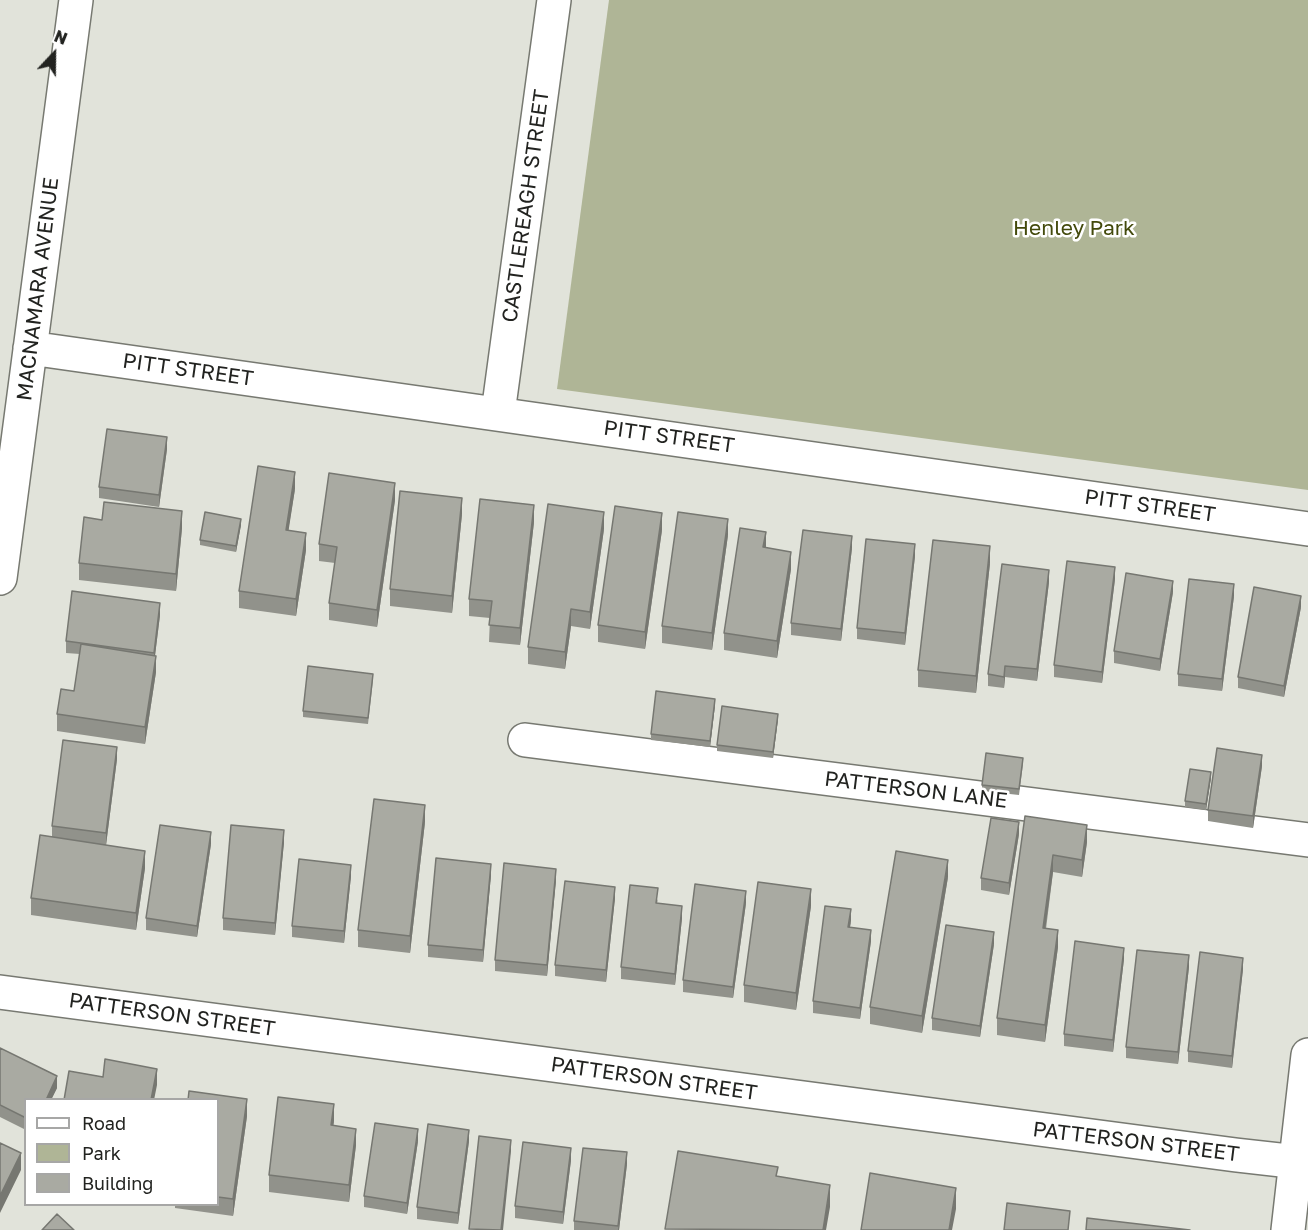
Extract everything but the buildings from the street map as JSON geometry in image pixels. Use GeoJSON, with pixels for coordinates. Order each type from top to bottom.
{"type":"FeatureCollection","features":[{"type":"Feature","properties":{"kind":"street","name":"MACNAMARA AVENUE"},"geometry":{"type":"LineString","coordinates":[[0,578],[76,0]]}},
{"type":"Feature","properties":{"kind":"street","name":"CASTLEREAGH STREET"},"geometry":{"type":"LineString","coordinates":[[498,413],[554,0]]}},
{"type":"Feature","properties":{"kind":"street","name":"PITT STREET"},"geometry":{"type":"LineString","coordinates":[[30,348],[1308,529]]}},
{"type":"Feature","properties":{"kind":"street","name":"PATTERSON LANE"},"geometry":{"type":"LineString","coordinates":[[525,740],[1308,840]]}},
{"type":"Feature","properties":{"kind":"street","name":"PATTERSON STREET"},"geometry":{"type":"LineString","coordinates":[[0,992],[1224,1154],[1303,1162]]}},
{"type":"Feature","properties":{"kind":"street"},"geometry":{"type":"LineString","coordinates":[[1288,1230],[1303,1162],[1308,1055]]}},
{"type":"Feature","properties":{"kind":"green space","name":"Henley Park"},"geometry":{"type":"Polygon","coordinates":[[[609,0],[1308,0],[1308,490],[557,389],[609,0]]]}}]}
